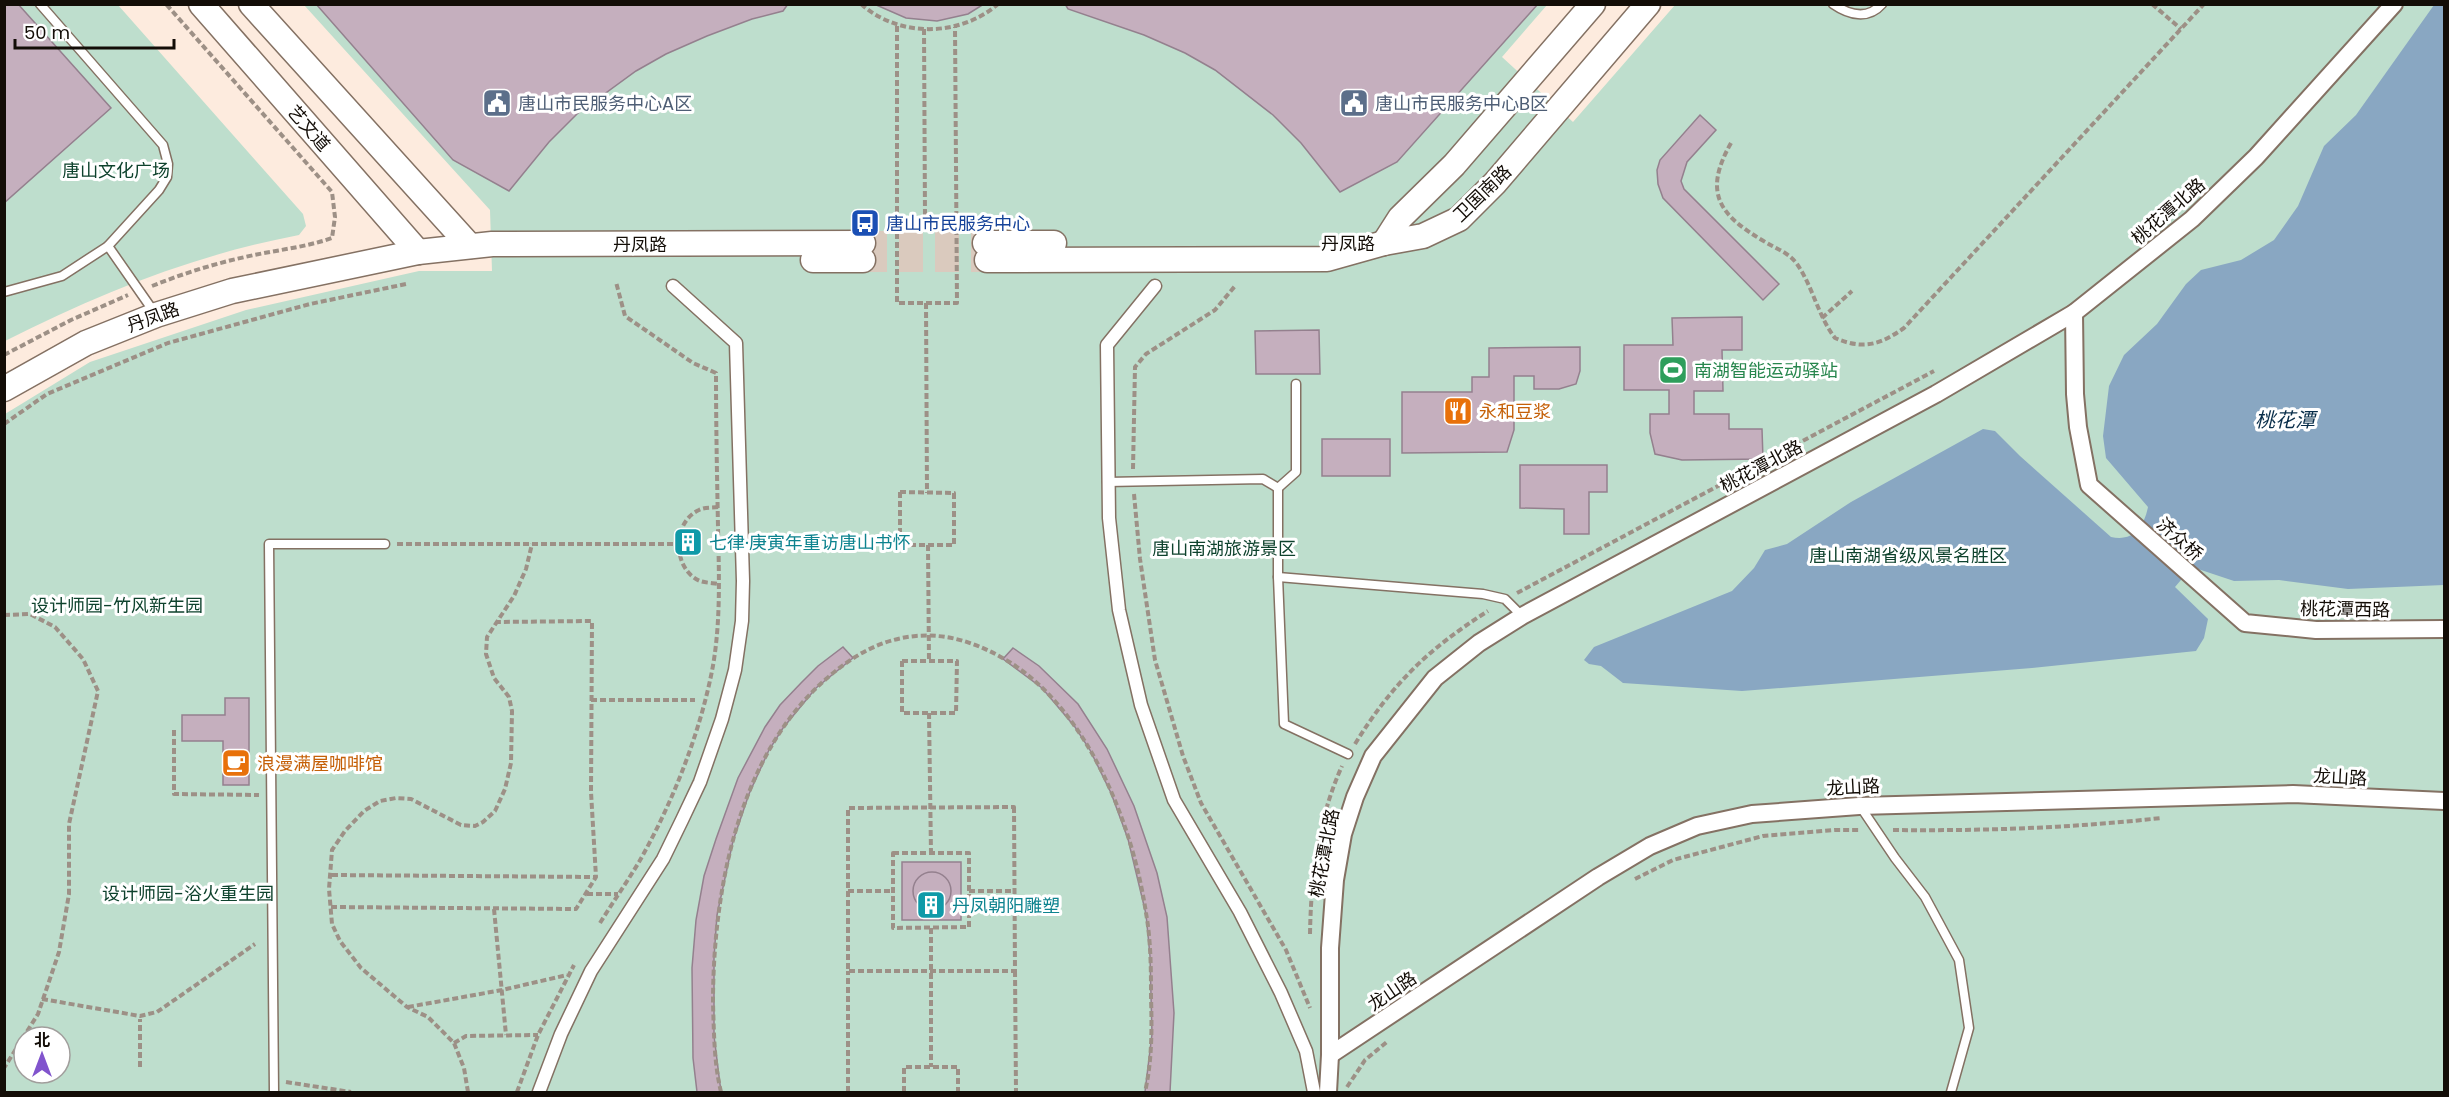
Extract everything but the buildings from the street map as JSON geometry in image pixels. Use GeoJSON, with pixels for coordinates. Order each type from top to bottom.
{"type":"FeatureCollection","features":[{"type":"Feature","properties":{"kind":"main road","name":"艺文道"},"geometry":{"type":"LineString","coordinates":[[201,4],[418,252]]}},
{"type":"Feature","properties":{"kind":"main road"},"geometry":{"type":"LineString","coordinates":[[251,4],[470,246]]}},
{"type":"Feature","properties":{"kind":"main road"},"geometry":{"type":"LineString","coordinates":[[1384,243],[1400,218],[1454,165],[1593,4]]}},
{"type":"Feature","properties":{"kind":"main road","name":"卫国南路"},"geometry":{"type":"LineString","coordinates":[[1384,243],[1423,236],[1459,219],[1495,183],[1648,4]]}},
{"type":"Feature","properties":{"kind":"main road","name":"丹凤路"},"geometry":{"type":"LineString","coordinates":[[986,251],[1384,243]]}},
{"type":"Feature","properties":{"kind":"main road","name":"丹凤路"},"geometry":{"type":"LineString","coordinates":[[4,389],[86,343],[156,315],[232,291],[418,252],[492,244],[863,251],[477,258],[418,252]]}},
{"type":"Feature","properties":{"kind":"street","name":"桃花潭北路"},"geometry":{"type":"LineString","coordinates":[[1328,1092],[1330,948],[1335,880],[1343,834],[1373,756],[1435,678],[1479,643],[1522,616],[1936,394],[2074,313],[2192,219],[2256,157],[2394,4]]}},
{"type":"Feature","properties":{"kind":"street"},"geometry":{"type":"LineString","coordinates":[[539,1092],[561,1034],[591,971],[663,859],[696,791],[722,719],[735,670],[742,621],[744,581],[736,344],[673,286]]}},
{"type":"Feature","properties":{"kind":"street"},"geometry":{"type":"LineString","coordinates":[[1155,286],[1107,345],[1107,482],[1113,566],[1119,610],[1134,676],[1156,752],[1174,800],[1240,912],[1281,993],[1306,1051],[1314,1092]]}},
{"type":"Feature","properties":{"kind":"street","name":"济众桥"},"geometry":{"type":"LineString","coordinates":[[2074,313],[2075,394],[2078,427],[2089,485],[2245,623]]}},
{"type":"Feature","properties":{"kind":"street","name":"桃花潭西路"},"geometry":{"type":"LineString","coordinates":[[2245,623],[2316,630],[2445,629]]}},
{"type":"Feature","properties":{"kind":"street","name":"龙山路"},"geometry":{"type":"LineString","coordinates":[[1330,1055],[1598,877],[1650,846],[1697,826],[1752,814],[1859,806],[2294,794],[2445,801]]}},
{"type":"Feature","properties":{"kind":"lane"},"geometry":{"type":"LineString","coordinates":[[4,292],[62,276],[108,246],[159,190],[167,177],[168,164],[163,145],[40,4]]}},
{"type":"Feature","properties":{"kind":"lane"},"geometry":{"type":"LineString","coordinates":[[1833,4],[1845,13],[1865,14],[1875,11],[1882,4]]}},
{"type":"Feature","properties":{"kind":"lane"},"geometry":{"type":"LineString","coordinates":[[108,246],[156,315]]}},
{"type":"Feature","properties":{"kind":"lane"},"geometry":{"type":"LineString","coordinates":[[1296,384],[1296,472],[1278,488],[1278,577],[1284,724],[1348,754]]}},
{"type":"Feature","properties":{"kind":"lane"},"geometry":{"type":"LineString","coordinates":[[1107,482],[1263,479],[1278,488]]}},
{"type":"Feature","properties":{"kind":"lane"},"geometry":{"type":"LineString","coordinates":[[274,1092],[269,544],[385,544]]}},
{"type":"Feature","properties":{"kind":"lane"},"geometry":{"type":"LineString","coordinates":[[1278,577],[1483,594],[1505,600],[1522,616]]}},
{"type":"Feature","properties":{"kind":"lane"},"geometry":{"type":"LineString","coordinates":[[1859,806],[1925,897],[1959,960],[1969,1028],[1951,1092]]}},
{"type":"Feature","properties":{"kind":"path"},"geometry":{"type":"LineString","coordinates":[[166,4],[332,192],[335,217]]}},
{"type":"Feature","properties":{"kind":"path"},"geometry":{"type":"LineString","coordinates":[[861,4],[870,12],[897,26],[924,29],[955,27],[987,14],[998,4]]}},
{"type":"Feature","properties":{"kind":"path"},"geometry":{"type":"LineString","coordinates":[[2152,4],[2181,29]]}},
{"type":"Feature","properties":{"kind":"path"},"geometry":{"type":"LineString","coordinates":[[1731,143],[1721,160],[1716,176],[1716,190],[1719,201],[1738,225],[1787,254],[1797,264],[1822,318],[1835,338],[1859,345],[1888,340],[1904,328],[2204,4]]}},
{"type":"Feature","properties":{"kind":"path"},"geometry":{"type":"LineString","coordinates":[[897,26],[897,303],[957,303],[955,27]]}},
{"type":"Feature","properties":{"kind":"path"},"geometry":{"type":"LineString","coordinates":[[924,29],[925,217]]}},
{"type":"Feature","properties":{"kind":"path"},"geometry":{"type":"LineString","coordinates":[[598,925],[639,861],[677,783],[699,721],[712,671],[718,622],[716,373],[693,363],[625,316],[616,282]]}},
{"type":"Feature","properties":{"kind":"path"},"geometry":{"type":"LineString","coordinates":[[4,424],[47,394],[168,344],[310,304],[406,284]]}},
{"type":"Feature","properties":{"kind":"path"},"geometry":{"type":"LineString","coordinates":[[1133,471],[1135,366],[1146,354],[1215,309],[1235,286]]}},
{"type":"Feature","properties":{"kind":"path"},"geometry":{"type":"LineString","coordinates":[[1822,318],[1852,291]]}},
{"type":"Feature","properties":{"kind":"path"},"geometry":{"type":"LineString","coordinates":[[926,303],[927,493]]}},
{"type":"Feature","properties":{"kind":"path"},"geometry":{"type":"LineString","coordinates":[[1134,491],[1142,570],[1155,660],[1183,756],[1201,803],[1286,950],[1310,1009]]}},
{"type":"Feature","properties":{"kind":"path"},"geometry":{"type":"LineString","coordinates":[[900,492],[927,493],[954,493],[954,545],[900,545],[900,492]]}},
{"type":"Feature","properties":{"kind":"path"},"geometry":{"type":"LineString","coordinates":[[718,507],[701,508],[693,513],[684,523],[679,535],[679,544],[682,562],[688,572],[700,581],[719,584]]}},
{"type":"Feature","properties":{"kind":"path"},"geometry":{"type":"LineString","coordinates":[[385,544],[679,544]]}},
{"type":"Feature","properties":{"kind":"path"},"geometry":{"type":"LineString","coordinates":[[468,1092],[464,1068],[454,1043],[428,1017],[407,1007],[361,968],[340,941],[332,924],[329,890],[332,875],[332,850],[345,831],[364,811],[380,801],[411,799],[461,825],[475,826],[495,811],[505,789],[511,763],[512,711],[509,697],[494,678],[486,654],[487,637],[514,596],[526,569],[532,544]]}},
{"type":"Feature","properties":{"kind":"path"},"geometry":{"type":"LineString","coordinates":[[928,545],[929,661]]}},
{"type":"Feature","properties":{"kind":"path"},"geometry":{"type":"LineString","coordinates":[[4,615],[30,614],[56,627],[83,659],[98,691],[69,824],[69,894],[59,952],[38,1014],[4,1068]]}},
{"type":"Feature","properties":{"kind":"path"},"geometry":{"type":"LineString","coordinates":[[331,907],[576,909],[587,894],[596,877],[591,792],[592,621],[496,622]]}},
{"type":"Feature","properties":{"kind":"path"},"geometry":{"type":"LineString","coordinates":[[721,1092],[714,1036],[714,958],[717,915],[733,841],[749,794],[769,750],[783,728],[824,681],[839,668],[870,648],[893,640],[929,636],[945,636],[989,650],[1042,688],[1076,727],[1111,793],[1128,839],[1146,914],[1152,1034],[1146,1092]]}},
{"type":"Feature","properties":{"kind":"path"},"geometry":{"type":"LineString","coordinates":[[902,661],[957,661],[956,713],[929,713],[902,713],[902,661]]}},
{"type":"Feature","properties":{"kind":"path"},"geometry":{"type":"LineString","coordinates":[[591,700],[695,700]]}},
{"type":"Feature","properties":{"kind":"path"},"geometry":{"type":"LineString","coordinates":[[929,713],[931,853]]}},
{"type":"Feature","properties":{"kind":"path"},"geometry":{"type":"LineString","coordinates":[[174,730],[174,794],[272,795]]}},
{"type":"Feature","properties":{"kind":"path"},"geometry":{"type":"LineString","coordinates":[[848,1092],[848,808],[930,807],[1014,807],[1016,1092]]}},
{"type":"Feature","properties":{"kind":"path"},"geometry":{"type":"LineString","coordinates":[[1892,830],[1983,831],[2098,825],[2168,818]]}},
{"type":"Feature","properties":{"kind":"path"},"geometry":{"type":"LineString","coordinates":[[1633,880],[1673,860],[1764,836],[1835,830],[1869,830]]}},
{"type":"Feature","properties":{"kind":"path"},"geometry":{"type":"LineString","coordinates":[[893,853],[969,853],[969,927],[893,928],[893,891],[893,853]]}},
{"type":"Feature","properties":{"kind":"path"},"geometry":{"type":"LineString","coordinates":[[332,875],[596,877]]}},
{"type":"Feature","properties":{"kind":"path"},"geometry":{"type":"LineString","coordinates":[[848,891],[893,891]]}},
{"type":"Feature","properties":{"kind":"path"},"geometry":{"type":"LineString","coordinates":[[969,891],[1014,891]]}},
{"type":"Feature","properties":{"kind":"path"},"geometry":{"type":"LineString","coordinates":[[587,894],[618,894]]}},
{"type":"Feature","properties":{"kind":"path"},"geometry":{"type":"LineString","coordinates":[[494,909],[506,1035]]}},
{"type":"Feature","properties":{"kind":"path"},"geometry":{"type":"LineString","coordinates":[[931,928],[931,1067]]}},
{"type":"Feature","properties":{"kind":"path"},"geometry":{"type":"LineString","coordinates":[[41,999],[140,1016],[157,1012],[255,944]]}},
{"type":"Feature","properties":{"kind":"path"},"geometry":{"type":"LineString","coordinates":[[517,1092],[538,1035],[579,955]]}},
{"type":"Feature","properties":{"kind":"path"},"geometry":{"type":"LineString","coordinates":[[848,971],[1015,970]]}},
{"type":"Feature","properties":{"kind":"path"},"geometry":{"type":"LineString","coordinates":[[407,1007],[502,990],[567,975]]}},
{"type":"Feature","properties":{"kind":"path"},"geometry":{"type":"LineString","coordinates":[[140,1019],[140,1067]]}},
{"type":"Feature","properties":{"kind":"path"},"geometry":{"type":"LineString","coordinates":[[454,1043],[466,1036],[538,1035]]}},
{"type":"Feature","properties":{"kind":"path"},"geometry":{"type":"LineString","coordinates":[[1344,1092],[1365,1060],[1393,1037]]}},
{"type":"Feature","properties":{"kind":"path"},"geometry":{"type":"LineString","coordinates":[[904,1092],[904,1067],[958,1067],[958,1092]]}},
{"type":"Feature","properties":{"kind":"path"},"geometry":{"type":"LineString","coordinates":[[274,1080],[351,1092]]}},
{"type":"Feature","properties":{"kind":"green space","name":"唐山文化广场"},"geometry":{"type":"Polygon","coordinates":[[[5,5],[118,5],[303,214],[306,226],[299,235],[222,253],[148,277],[76,307],[5,341],[5,5]]]}},
{"type":"Feature","properties":{"kind":"green space","name":"唐山南湖旅游景区"},"geometry":{"type":"Polygon","coordinates":[[[304,5],[1547,5],[1502,57],[1573,122],[1675,5],[2444,5],[2444,1092],[5,1092],[5,414],[90,362],[246,310],[419,271],[492,271],[490,210],[304,5]]]}},
{"type":"Feature","properties":{"kind":"water","name":"桃花潭"},"geometry":{"type":"Polygon","coordinates":[[[2434,5],[2444,5],[2444,585],[2348,589],[2279,580],[2234,581],[2192,567],[2175,587],[2208,619],[2204,638],[2196,651],[2032,668],[1742,691],[1623,683],[1601,666],[1589,664],[1584,660],[1594,647],[1732,591],[1754,568],[1765,550],[1787,544],[1851,502],[1983,429],[1995,431],[2111,537],[2131,535],[2144,521],[2148,507],[2106,458],[2103,436],[2109,386],[2124,355],[2157,324],[2186,284],[2201,270],[2241,260],[2274,240],[2298,206],[2324,146],[2356,115],[2434,5]]]}},
{"type":"Feature","properties":{"kind":"tunnel"},"geometry":{"type":"LineString","coordinates":[[863,243],[985,243]]}},
{"type":"Feature","properties":{"kind":"tunnel"},"geometry":{"type":"LineString","coordinates":[[863,260],[987,260]]}},
{"type":"Feature","properties":{"kind":"place","name":"唐山市民服务中心A区"},"geometry":{"type":"Point","coordinates":[497,103]}},
{"type":"Feature","properties":{"kind":"place","name":"唐山市民服务中心B区"},"geometry":{"type":"Point","coordinates":[1354,103]}},
{"type":"Feature","properties":{"kind":"place","name":"唐山市民服务中心"},"geometry":{"type":"Point","coordinates":[865,223]}},
{"type":"Feature","properties":{"kind":"place","name":"南湖智能运动驿站"},"geometry":{"type":"Point","coordinates":[1673,370]}},
{"type":"Feature","properties":{"kind":"place","name":"永和豆浆"},"geometry":{"type":"Point","coordinates":[1458,411]}},
{"type":"Feature","properties":{"kind":"place","name":"七律·庚寅年重访唐山书怀"},"geometry":{"type":"Point","coordinates":[688,542]}},
{"type":"Feature","properties":{"kind":"place","name":"浪漫满屋咖啡馆"},"geometry":{"type":"Point","coordinates":[236,763]}},
{"type":"Feature","properties":{"kind":"place","name":"丹凤朝阳雕塑"},"geometry":{"type":"Point","coordinates":[931,905]}},
{"type":"Feature","properties":{"kind":"park label","name":"唐山南湖省级风景名胜区"},"geometry":{"type":"Point","coordinates":[1908,555]}},
{"type":"Feature","properties":{"kind":"park label","name":"设计师园-竹风新生园"},"geometry":{"type":"Point","coordinates":[117,605]}},
{"type":"Feature","properties":{"kind":"park label","name":"设计师园-浴火重生园"},"geometry":{"type":"Point","coordinates":[188,893]}}]}
